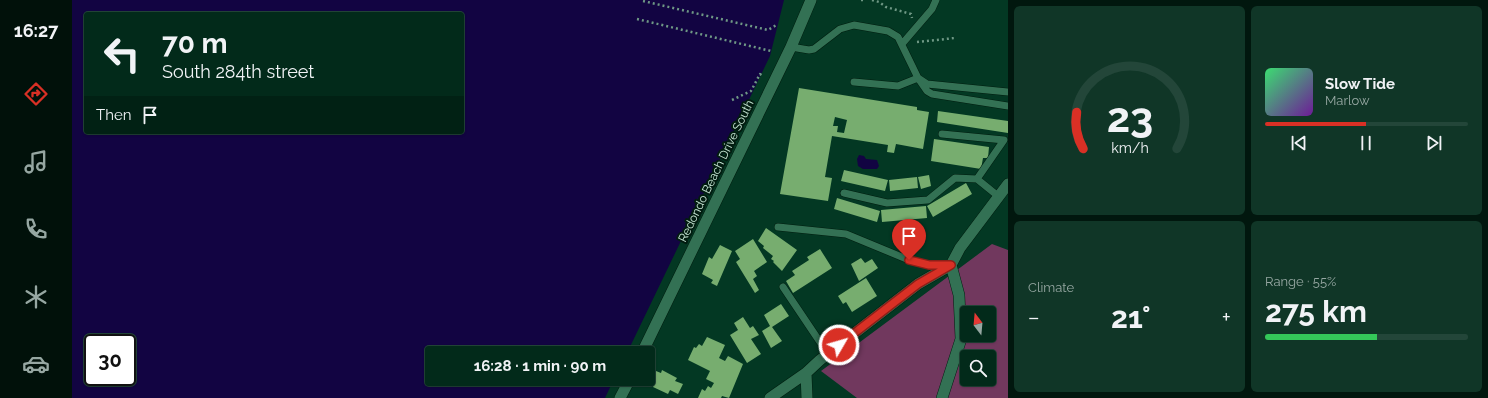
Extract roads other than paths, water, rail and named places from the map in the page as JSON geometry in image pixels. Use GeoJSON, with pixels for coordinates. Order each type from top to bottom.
{"type":"FeatureCollection","features":[{"type":"Feature","properties":{"kind":"street","name":"Redondo Beach Drive South"},"geometry":{"type":"LineString","coordinates":[[645,346],[792,47],[811,0]]}},
{"type":"Feature","properties":{"kind":"street"},"geometry":{"type":"LineString","coordinates":[[770,398],[806,373],[918,284],[951,265],[960,248],[1008,184]]}},
{"type":"Feature","properties":{"kind":"street"},"geometry":{"type":"LineString","coordinates":[[942,398],[961,339],[959,296],[951,265]]}},
{"type":"Feature","properties":{"kind":"street"},"geometry":{"type":"LineString","coordinates":[[806,373],[807,398]]}},
{"type":"Feature","properties":{"kind":"street"},"geometry":{"type":"LineString","coordinates":[[620,398],[626,386]]}},
{"type":"Feature","properties":{"kind":"lane"},"geometry":{"type":"LineString","coordinates":[[902,44],[932,9],[936,0]]}},
{"type":"Feature","properties":{"kind":"lane"},"geometry":{"type":"LineString","coordinates":[[792,47],[809,50],[814,49],[840,29],[854,25],[888,31],[898,37],[918,78],[932,94],[1008,106]]}},
{"type":"Feature","properties":{"kind":"lane"},"geometry":{"type":"LineString","coordinates":[[854,82],[898,86],[918,78]]}},
{"type":"Feature","properties":{"kind":"lane"},"geometry":{"type":"LineString","coordinates":[[918,78],[927,84],[1008,92]]}},
{"type":"Feature","properties":{"kind":"lane"},"geometry":{"type":"LineString","coordinates":[[942,134],[1004,140],[977,179]]}},
{"type":"Feature","properties":{"kind":"lane"},"geometry":{"type":"LineString","coordinates":[[844,193],[887,204],[928,200],[955,178],[977,179],[998,196]]}},
{"type":"Feature","properties":{"kind":"lane"},"geometry":{"type":"LineString","coordinates":[[778,227],[846,234],[909,260],[929,265],[951,265]]}},
{"type":"Feature","properties":{"kind":"lane"},"geometry":{"type":"LineString","coordinates":[[783,287],[828,354]]}}]}
